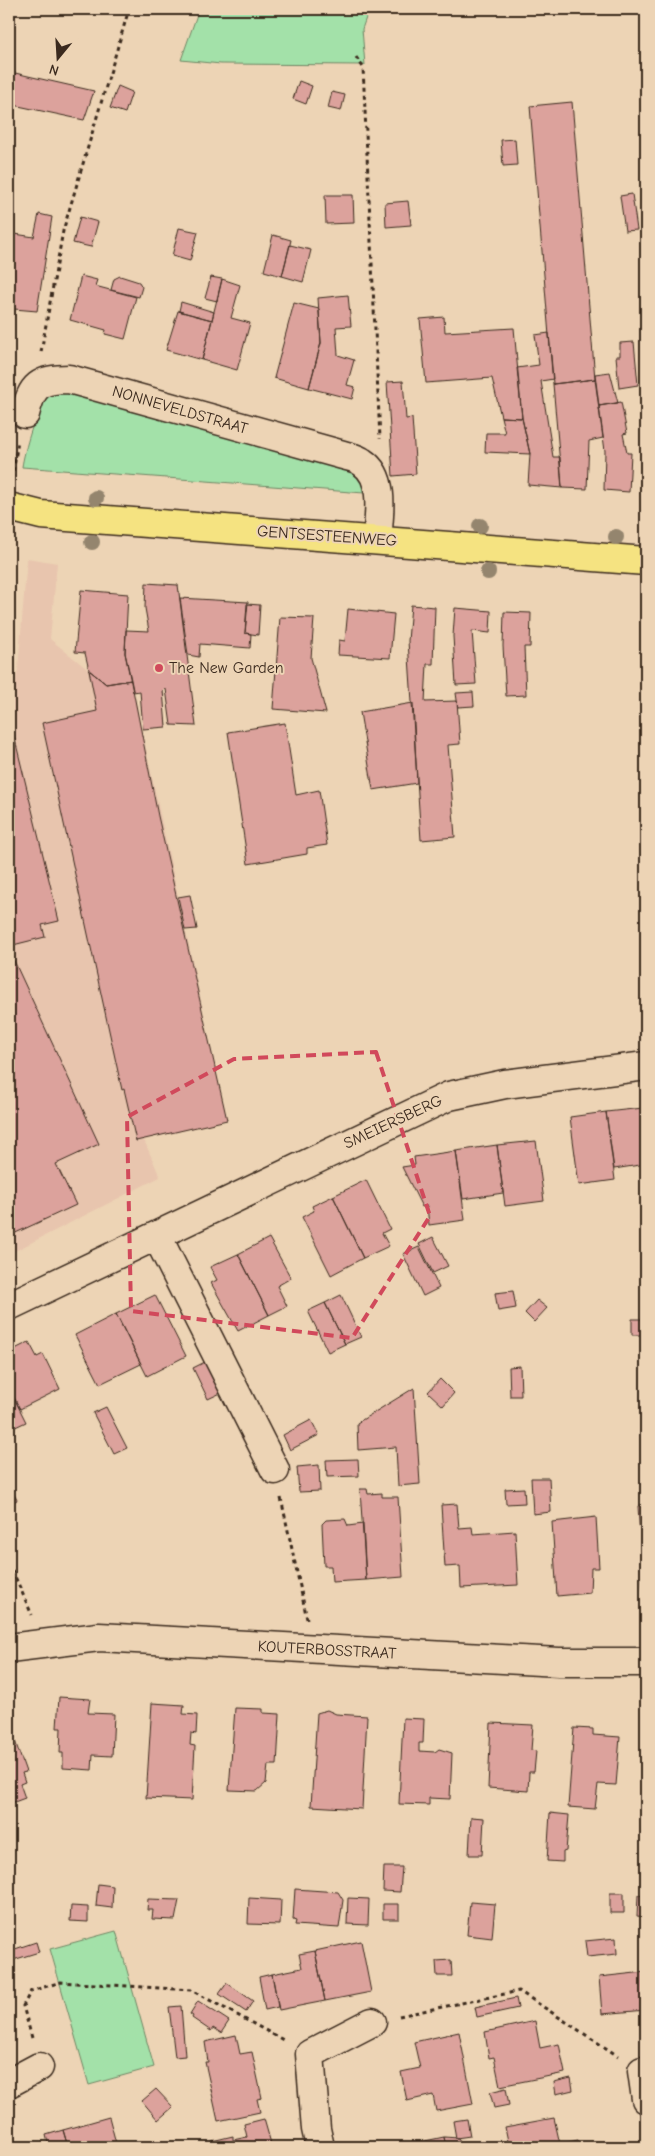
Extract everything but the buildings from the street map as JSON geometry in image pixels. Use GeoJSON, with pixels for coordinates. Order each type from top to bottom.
{"type":"FeatureCollection","features":[{"type":"Feature","properties":{"kind":"main road","name":"GENTSESTEENWEG"},"geometry":{"type":"LineString","coordinates":[[10,496],[42,515],[646,560]]}},
{"type":"Feature","properties":{"kind":"street","name":"NONNEVELDSTRAAT"},"geometry":{"type":"LineString","coordinates":[[35,388],[43,381],[69,379],[363,462],[378,486],[380,503],[377,539]]}},
{"type":"Feature","properties":{"kind":"street"},"geometry":{"type":"LineString","coordinates":[[25,414],[30,396],[35,388]]}},
{"type":"Feature","properties":{"kind":"street","name":"SMEIERSBERG"},"geometry":{"type":"LineString","coordinates":[[9,1306],[449,1096],[505,1084],[646,1066]]}},
{"type":"Feature","properties":{"kind":"street"},"geometry":{"type":"LineString","coordinates":[[157,1236],[275,1470]]}},
{"type":"Feature","properties":{"kind":"street","name":"KOUTERBOSSTRAAT"},"geometry":{"type":"LineString","coordinates":[[9,1648],[99,1637],[559,1662],[646,1662]]}},
{"type":"Feature","properties":{"kind":"street"},"geometry":{"type":"LineString","coordinates":[[320,2147],[316,2129],[310,2054],[372,2022]]}},
{"type":"Feature","properties":{"kind":"street"},"geometry":{"type":"LineString","coordinates":[[9,2083],[40,2067]]}},
{"type":"Feature","properties":{"kind":"street"},"geometry":{"type":"LineString","coordinates":[[642,2071],[646,2099]]}},
{"type":"Feature","properties":{"kind":"path"},"geometry":{"type":"LineString","coordinates":[[35,388],[63,231],[129,9]]}},
{"type":"Feature","properties":{"kind":"path"},"geometry":{"type":"LineString","coordinates":[[356,57],[363,67],[380,430],[378,486]]}},
{"type":"Feature","properties":{"kind":"path"},"geometry":{"type":"LineString","coordinates":[[10,496],[14,455],[25,414]]}},
{"type":"Feature","properties":{"kind":"path"},"geometry":{"type":"LineString","coordinates":[[275,1470],[314,1649]]}},
{"type":"Feature","properties":{"kind":"path"},"geometry":{"type":"LineString","coordinates":[[9,1563],[44,1643]]}},
{"type":"Feature","properties":{"kind":"path"},"geometry":{"type":"LineString","coordinates":[[40,2067],[23,2006],[31,1991],[61,1982],[190,1990],[310,2054]]}},
{"type":"Feature","properties":{"kind":"path"},"geometry":{"type":"LineString","coordinates":[[372,2022],[519,1990],[642,2071]]}},
{"type":"Feature","properties":{"kind":"highlighted area"},"geometry":{"type":"Polygon","coordinates":[[[376,1052],[430,1216],[352,1338],[131,1311],[127,1117],[234,1059],[376,1052]]]}},
{"type":"Feature","properties":{"kind":"shaded area"},"geometry":{"type":"Polygon","coordinates":[[[27,558],[57,563],[50,639],[106,684],[131,680],[227,1120],[144,1140],[160,1177],[9,1254],[9,714],[18,670],[27,558]]]}},
{"type":"Feature","properties":{"kind":"green space"},"geometry":{"type":"Polygon","coordinates":[[[199,9],[369,9],[362,29],[365,65],[221,64],[181,60],[199,9]]]}},
{"type":"Feature","properties":{"kind":"green space"},"geometry":{"type":"Polygon","coordinates":[[[64,389],[351,471],[363,483],[364,493],[22,467],[31,430],[39,410],[47,397],[64,389]]]}},
{"type":"Feature","properties":{"kind":"green space"},"geometry":{"type":"Polygon","coordinates":[[[9,401],[15,412],[9,436],[9,401]]]}},
{"type":"Feature","properties":{"kind":"green space"},"geometry":{"type":"Polygon","coordinates":[[[116,1931],[154,2067],[89,2085],[50,1949],[116,1931]]]}},
{"type":"Feature","properties":{"kind":"place","name":"The New Garden"},"geometry":{"type":"Point","coordinates":[159,668]}}]}
